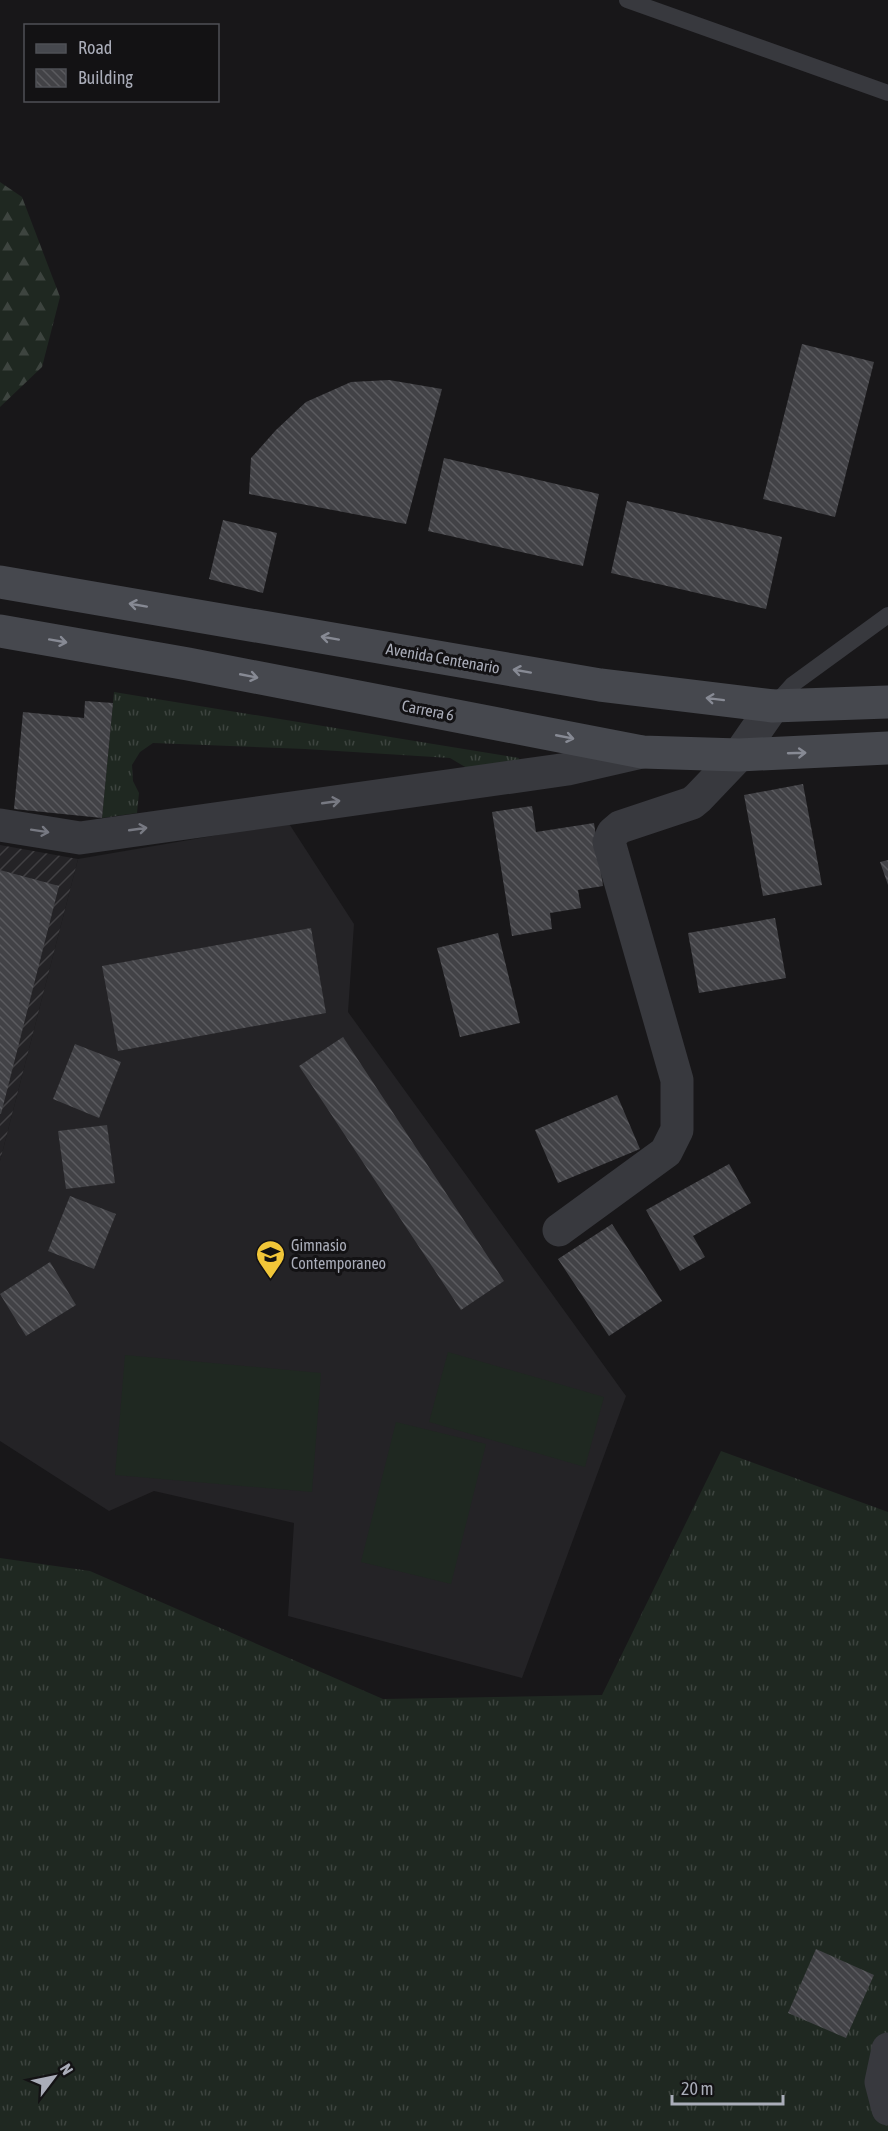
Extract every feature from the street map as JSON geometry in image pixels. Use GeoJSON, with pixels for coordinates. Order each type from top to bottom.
{"type":"FeatureCollection","features":[{"type":"Feature","properties":{"kind":"main road","name":"Avenida Centenario"},"geometry":{"type":"LineString","coordinates":[[0,582],[600,685],[773,706],[888,702]]}},
{"type":"Feature","properties":{"kind":"main road","name":"Carrera 6"},"geometry":{"type":"LineString","coordinates":[[0,631],[188,664],[642,752],[739,755],[873,749]]}},
{"type":"Feature","properties":{"kind":"street"},"geometry":{"type":"LineString","coordinates":[[560,1230],[666,1152],[678,1130],[677,1080],[609,842],[613,833],[620,827],[692,803],[739,755],[773,706]]}},
{"type":"Feature","properties":{"kind":"street"},"geometry":{"type":"LineString","coordinates":[[0,825],[80,838],[568,769],[642,752]]}},
{"type":"Feature","properties":{"kind":"street"},"geometry":{"type":"LineString","coordinates":[[888,2049],[881,2082],[888,2109]]}},
{"type":"Feature","properties":{"kind":"lane"},"geometry":{"type":"LineString","coordinates":[[627,0],[888,93]]}},
{"type":"Feature","properties":{"kind":"lane"},"geometry":{"type":"LineString","coordinates":[[773,706],[792,685],[888,615]]}},
{"type":"Feature","properties":{"kind":"shaded area","name":"Gimnasio Contemporaneo"},"geometry":{"type":"Polygon","coordinates":[[[286,819],[354,924],[348,1012],[626,1396],[522,1678],[288,1616],[294,1523],[154,1491],[109,1511],[0,1441],[0,1161],[78,859],[218,835],[286,819]]]}},
{"type":"Feature","properties":{"kind":"shaded area"},"geometry":{"type":"Polygon","coordinates":[[[0,845],[78,859],[0,1161],[0,845]]]}},
{"type":"Feature","properties":{"kind":"green space"},"geometry":{"type":"Polygon","coordinates":[[[0,182],[22,197],[60,297],[42,367],[0,407],[0,182]]]}},
{"type":"Feature","properties":{"kind":"green space"},"geometry":{"type":"Polygon","coordinates":[[[114,692],[519,758],[517,767],[477,774],[450,758],[153,743],[140,752],[132,765],[133,781],[139,793],[137,813],[102,818],[114,692]]]}},
{"type":"Feature","properties":{"kind":"green space"},"geometry":{"type":"Polygon","coordinates":[[[448,1352],[604,1397],[585,1467],[429,1422],[448,1352]]]}},
{"type":"Feature","properties":{"kind":"green space"},"geometry":{"type":"Polygon","coordinates":[[[125,1355],[321,1373],[312,1492],[115,1475],[125,1355]]]}},
{"type":"Feature","properties":{"kind":"green space"},"geometry":{"type":"Polygon","coordinates":[[[396,1422],[486,1444],[451,1584],[361,1562],[396,1422]]]}},
{"type":"Feature","properties":{"kind":"green space"},"geometry":{"type":"Polygon","coordinates":[[[721,1451],[888,1512],[888,2131],[0,2131],[0,1558],[90,1571],[383,1699],[602,1695],[721,1451]]]}},
{"type":"Feature","properties":{"kind":"building"},"geometry":{"type":"Polygon","coordinates":[[[802,344],[874,362],[835,517],[763,499],[802,344]]]}},
{"type":"Feature","properties":{"kind":"building"},"geometry":{"type":"Polygon","coordinates":[[[389,380],[442,389],[406,524],[249,494],[251,458],[306,402],[351,382],[389,380]]]}},
{"type":"Feature","properties":{"kind":"building"},"geometry":{"type":"Polygon","coordinates":[[[444,458],[599,494],[583,566],[428,531],[444,458]]]}},
{"type":"Feature","properties":{"kind":"building"},"geometry":{"type":"Polygon","coordinates":[[[627,501],[782,537],[766,609],[611,573],[627,501]]]}},
{"type":"Feature","properties":{"kind":"building"},"geometry":{"type":"Polygon","coordinates":[[[223,520],[277,533],[263,593],[209,579],[223,520]]]}},
{"type":"Feature","properties":{"kind":"building"},"geometry":{"type":"Polygon","coordinates":[[[85,701],[113,703],[102,818],[14,809],[23,712],[84,718],[85,701]]]}},
{"type":"Feature","properties":{"kind":"building"},"geometry":{"type":"Polygon","coordinates":[[[803,784],[822,885],[763,896],[744,795],[803,784]]]}},
{"type":"Feature","properties":{"kind":"building"},"geometry":{"type":"Polygon","coordinates":[[[532,806],[536,832],[594,823],[603,886],[578,890],[581,908],[550,913],[552,929],[512,936],[492,812],[532,806]]]}},
{"type":"Feature","properties":{"kind":"building"},"geometry":{"type":"Polygon","coordinates":[[[888,860],[888,885],[880,862],[888,860]]]}},
{"type":"Feature","properties":{"kind":"building"},"geometry":{"type":"Polygon","coordinates":[[[0,870],[59,886],[1,1114],[0,1114],[0,870]]]}},
{"type":"Feature","properties":{"kind":"building"},"geometry":{"type":"Polygon","coordinates":[[[775,918],[786,978],[699,993],[688,933],[775,918]]]}},
{"type":"Feature","properties":{"kind":"building"},"geometry":{"type":"Polygon","coordinates":[[[311,928],[326,1013],[118,1051],[102,966],[311,928]]]}},
{"type":"Feature","properties":{"kind":"building"},"geometry":{"type":"Polygon","coordinates":[[[498,933],[520,1023],[460,1037],[437,948],[498,933]]]}},
{"type":"Feature","properties":{"kind":"building"},"geometry":{"type":"Polygon","coordinates":[[[343,1037],[504,1281],[461,1310],[299,1066],[343,1037]]]}},
{"type":"Feature","properties":{"kind":"building"},"geometry":{"type":"Polygon","coordinates":[[[75,1044],[121,1062],[99,1118],[53,1099],[75,1044]]]}},
{"type":"Feature","properties":{"kind":"building"},"geometry":{"type":"Polygon","coordinates":[[[617,1095],[640,1149],[558,1183],[535,1130],[617,1095]]]}},
{"type":"Feature","properties":{"kind":"building"},"geometry":{"type":"Polygon","coordinates":[[[107,1125],[115,1183],[66,1189],[58,1131],[107,1125]]]}},
{"type":"Feature","properties":{"kind":"building"},"geometry":{"type":"Polygon","coordinates":[[[729,1164],[751,1203],[693,1236],[705,1257],[680,1271],[646,1210],[729,1164]]]}},
{"type":"Feature","properties":{"kind":"building"},"geometry":{"type":"Polygon","coordinates":[[[70,1196],[116,1214],[94,1269],[48,1251],[70,1196]]]}},
{"type":"Feature","properties":{"kind":"building"},"geometry":{"type":"Polygon","coordinates":[[[612,1224],[662,1301],[609,1336],[558,1259],[612,1224]]]}},
{"type":"Feature","properties":{"kind":"building"},"geometry":{"type":"Polygon","coordinates":[[[50,1262],[76,1305],[26,1336],[0,1294],[50,1262]]]}},
{"type":"Feature","properties":{"kind":"building"},"geometry":{"type":"Polygon","coordinates":[[[816,1949],[874,1975],[846,2038],[788,2013],[816,1949]]]}},
{"type":"Feature","properties":{"kind":"place","name":"Gimnasio Contemporaneo"},"geometry":{"type":"Point","coordinates":[270,1280]}}]}
